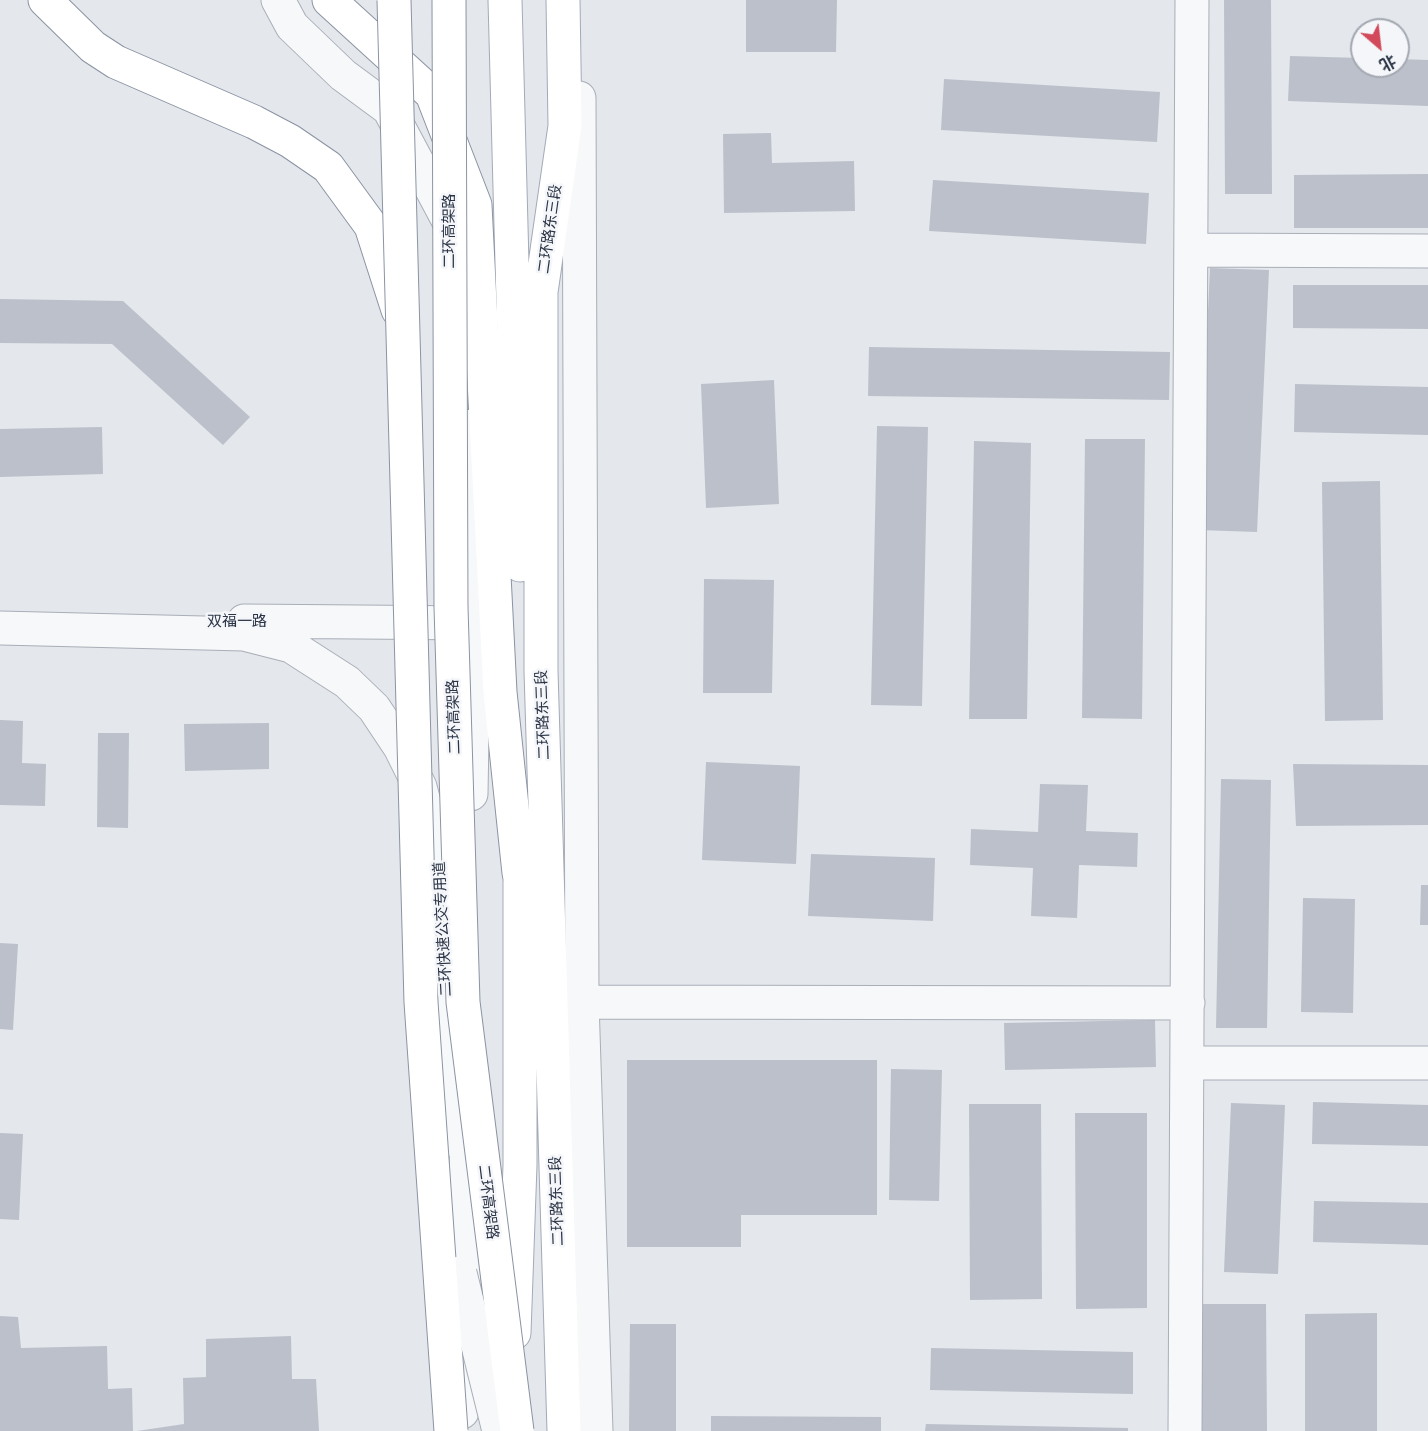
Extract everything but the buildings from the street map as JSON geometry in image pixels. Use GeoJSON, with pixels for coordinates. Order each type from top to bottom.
{"type":"FeatureCollection","features":[{"type":"Feature","properties":{"kind":"main road"},"geometry":{"type":"LineString","coordinates":[[45,0],[93,47],[116,62],[254,122],[290,141],[328,167],[371,226],[402,322]]}},
{"type":"Feature","properties":{"kind":"main road"},"geometry":{"type":"LineString","coordinates":[[329,0],[432,94],[476,205],[500,692],[519,873]]}},
{"type":"Feature","properties":{"kind":"main road"},"geometry":{"type":"LineString","coordinates":[[394,0],[421,1002],[451,1431]]}},
{"type":"Feature","properties":{"kind":"main road","name":"二环高架路"},"geometry":{"type":"LineString","coordinates":[[448,0],[451,618],[463,1002],[517,1431]]}},
{"type":"Feature","properties":{"kind":"main road","name":"二环路东三段"},"geometry":{"type":"LineString","coordinates":[[505,0],[522,606],[519,873],[520,1165],[510,1431]]}},
{"type":"Feature","properties":{"kind":"main road","name":"二环路东三段"},"geometry":{"type":"LineString","coordinates":[[563,0],[565,126],[541,292],[541,671],[564,1431]]}},
{"type":"Feature","properties":{"kind":"street"},"geometry":{"type":"LineString","coordinates":[[278,0],[292,26],[342,75],[389,109],[454,231],[464,325],[465,415],[474,623],[463,1431]]}},
{"type":"Feature","properties":{"kind":"street"},"geometry":{"type":"LineString","coordinates":[[577,0],[581,252],[582,1002],[596,1431]]}},
{"type":"Feature","properties":{"kind":"street"},"geometry":{"type":"LineString","coordinates":[[1185,1431],[1192,0]]}},
{"type":"Feature","properties":{"kind":"street"},"geometry":{"type":"LineString","coordinates":[[1191,250],[1428,251]]}},
{"type":"Feature","properties":{"kind":"street","name":"双福一路"},"geometry":{"type":"LineString","coordinates":[[0,620],[474,623]]}},
{"type":"Feature","properties":{"kind":"street","name":"二环快速公交专用道"},"geometry":{"type":"LineString","coordinates":[[0,628],[244,634],[291,646],[347,682],[374,708],[400,747],[420,787],[441,867],[460,1273]]}},
{"type":"Feature","properties":{"kind":"street"},"geometry":{"type":"LineString","coordinates":[[582,1002],[1188,1004]]}},
{"type":"Feature","properties":{"kind":"street"},"geometry":{"type":"LineString","coordinates":[[1188,1063],[1428,1063]]}},
{"type":"Feature","properties":{"kind":"street"},"geometry":{"type":"LineString","coordinates":[[460,1273],[463,1431]]}},
{"type":"Feature","properties":{"kind":"street"},"geometry":{"type":"LineString","coordinates":[[460,1273],[499,1431]]}}]}
